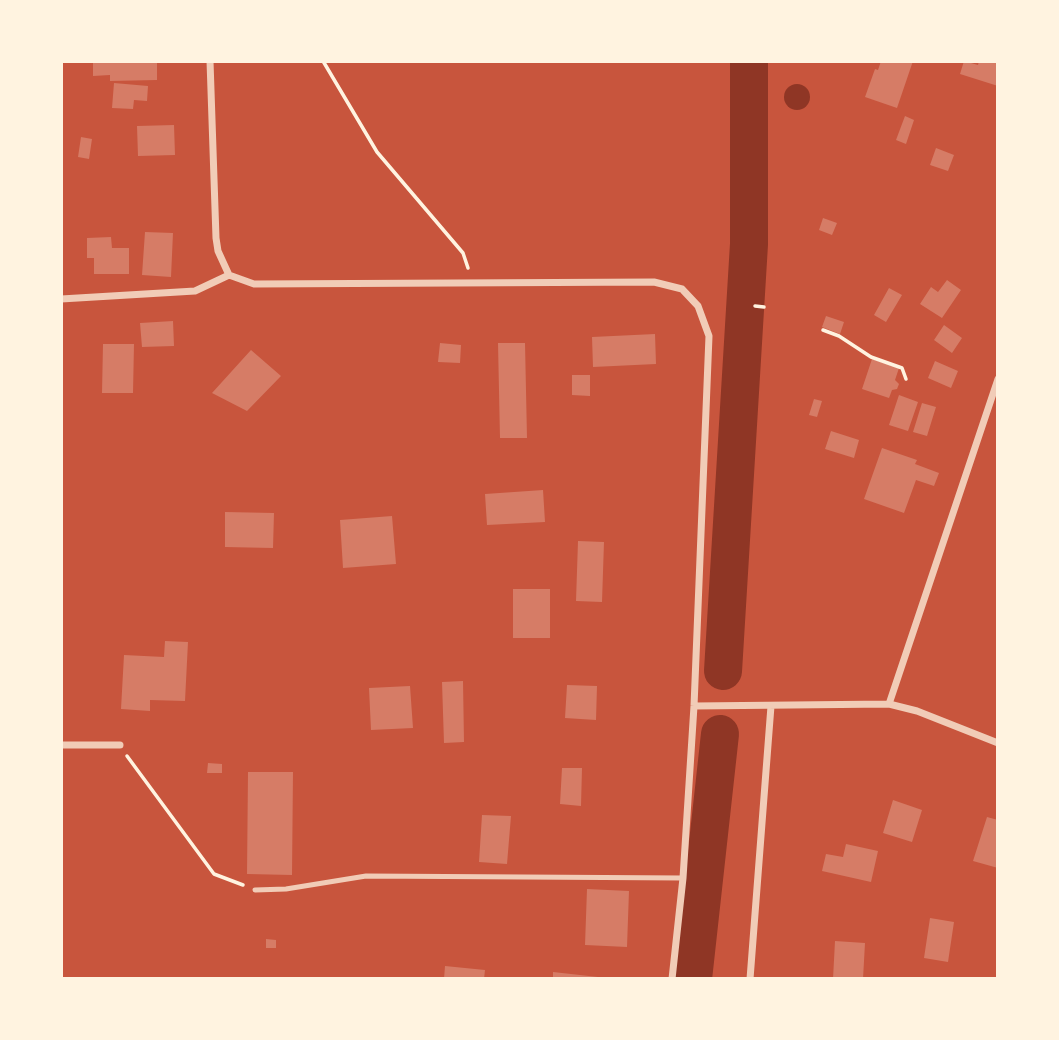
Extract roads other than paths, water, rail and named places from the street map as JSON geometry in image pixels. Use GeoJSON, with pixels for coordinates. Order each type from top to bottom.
{"type":"FeatureCollection","features":[{"type":"Feature","properties":{"kind":"street"},"geometry":{"type":"LineString","coordinates":[[210,61],[216,238],[218,251],[229,275]]}},
{"type":"Feature","properties":{"kind":"street"},"geometry":{"type":"LineString","coordinates":[[61,299],[195,291],[229,275],[254,284],[545,280],[654,282],[682,289],[698,306],[709,336],[694,706],[683,878],[672,979]]}},
{"type":"Feature","properties":{"kind":"street"},"geometry":{"type":"LineString","coordinates":[[889,704],[998,379]]}},
{"type":"Feature","properties":{"kind":"street"},"geometry":{"type":"LineString","coordinates":[[694,706],[889,704],[917,711],[998,743]]}},
{"type":"Feature","properties":{"kind":"street"},"geometry":{"type":"LineString","coordinates":[[750,979],[771,706]]}},
{"type":"Feature","properties":{"kind":"street"},"geometry":{"type":"LineString","coordinates":[[61,745],[120,745]]}},
{"type":"Feature","properties":{"kind":"lane"},"geometry":{"type":"LineString","coordinates":[[255,890],[286,889],[366,876],[683,878]]}},
{"type":"Feature","properties":{"kind":"waterway"},"geometry":{"type":"LineString","coordinates":[[723,671],[749,244],[749,61]]}},
{"type":"Feature","properties":{"kind":"waterway"},"geometry":{"type":"LineString","coordinates":[[693,979],[720,734]]}}]}
